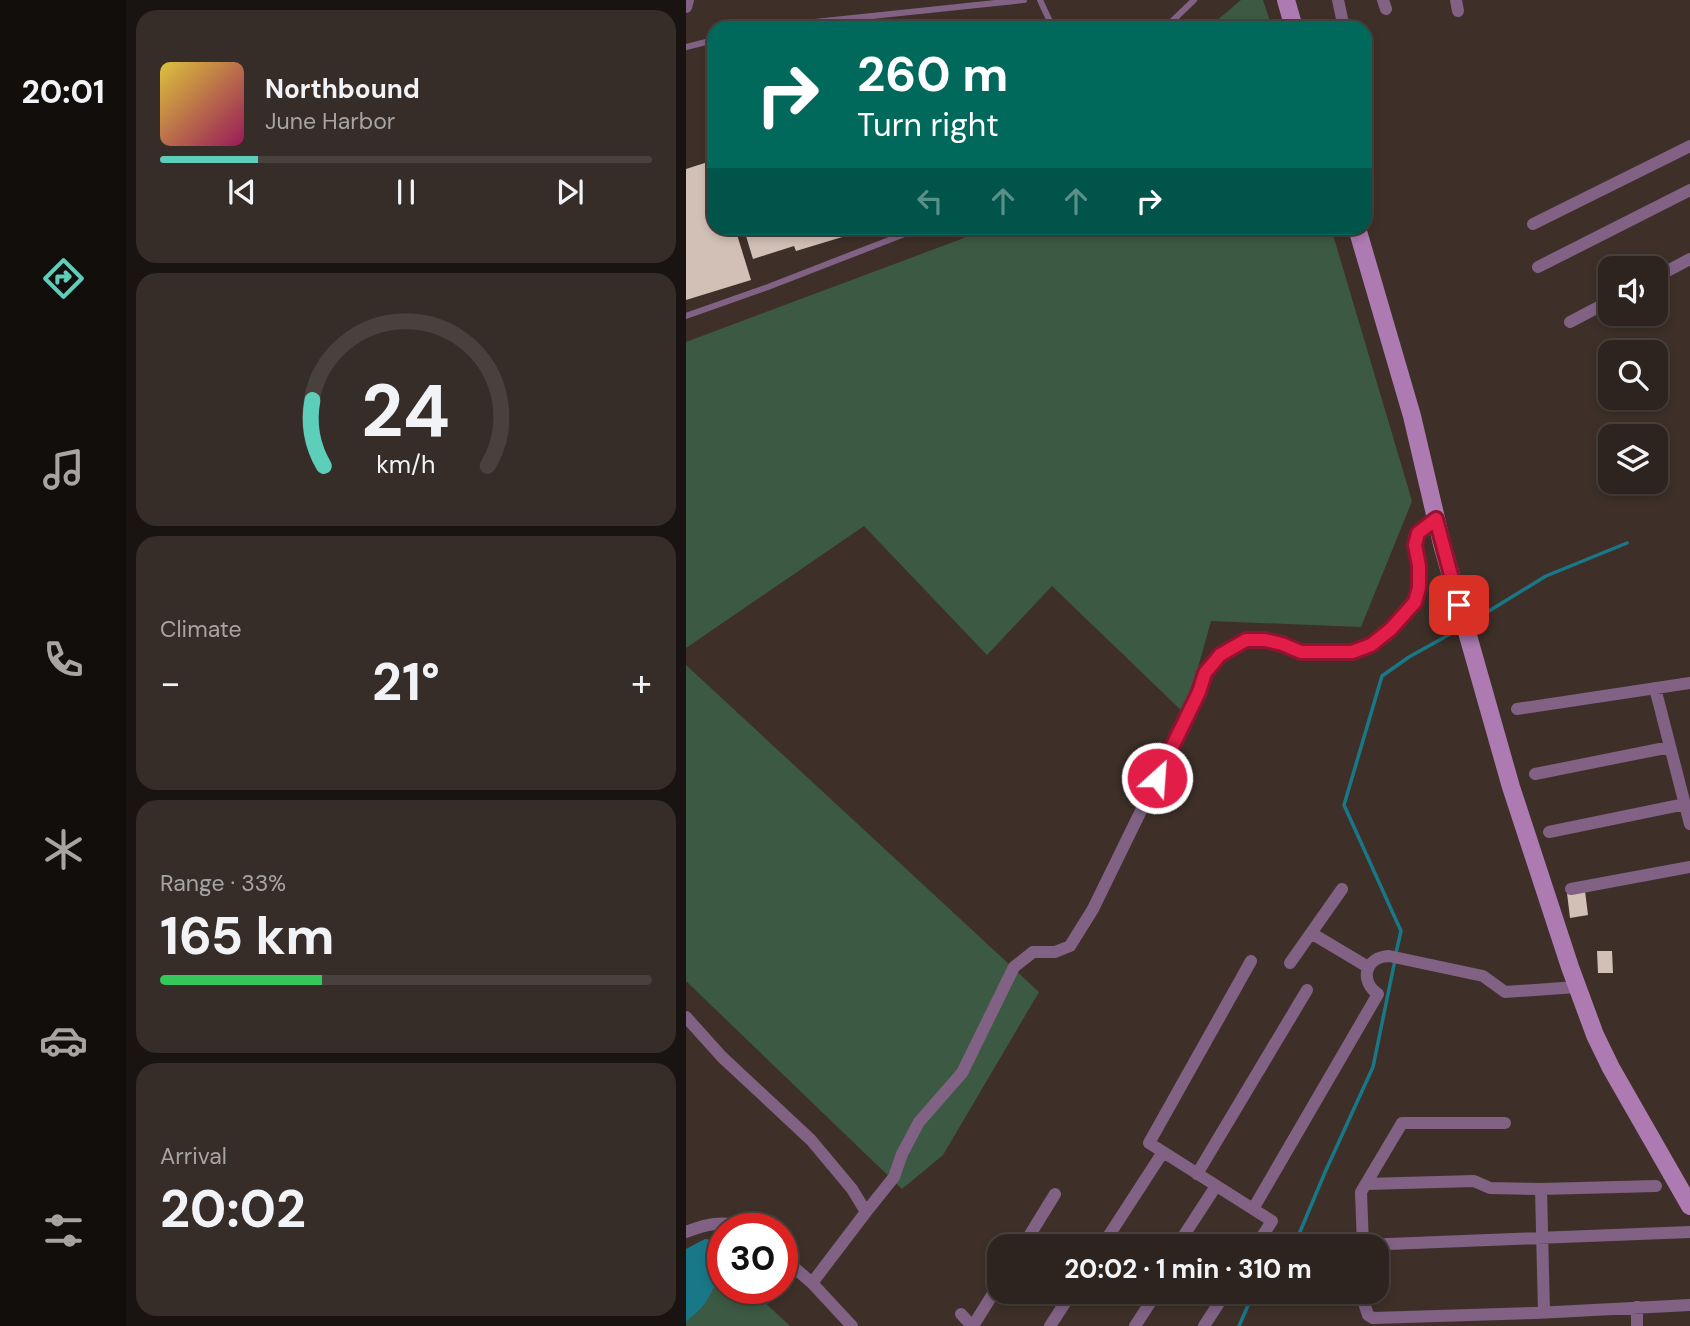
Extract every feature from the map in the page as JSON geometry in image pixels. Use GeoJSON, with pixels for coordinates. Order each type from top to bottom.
{"type":"FeatureCollection","features":[{"type":"Feature","properties":{"kind":"street"},"geometry":{"type":"LineString","coordinates":[[686,7],[688,0]]}},
{"type":"Feature","properties":{"kind":"street"},"geometry":{"type":"LineString","coordinates":[[1286,0],[1292,21]]}},
{"type":"Feature","properties":{"kind":"street"},"geometry":{"type":"LineString","coordinates":[[1338,0],[1342,21]]}},
{"type":"Feature","properties":{"kind":"street"},"geometry":{"type":"LineString","coordinates":[[1533,224],[1690,146]]}},
{"type":"Feature","properties":{"kind":"street"},"geometry":{"type":"LineString","coordinates":[[1538,267],[1690,190]]}},
{"type":"Feature","properties":{"kind":"street"},"geometry":{"type":"LineString","coordinates":[[1359,235],[1412,416],[1436,519],[1511,787],[1577,986],[1611,1069],[1690,1206]]}},
{"type":"Feature","properties":{"kind":"street"},"geometry":{"type":"LineString","coordinates":[[1668,271],[1690,259]]}},
{"type":"Feature","properties":{"kind":"street"},"geometry":{"type":"LineString","coordinates":[[1570,322],[1598,307]]}},
{"type":"Feature","properties":{"kind":"street"},"geometry":{"type":"LineString","coordinates":[[812,1283],[894,1177],[902,1154],[919,1122],[962,1073],[1014,967],[1033,952],[1055,952],[1070,946],[1093,909],[1199,692],[1205,673],[1220,655],[1246,640],[1265,640],[1301,652],[1352,652],[1371,645],[1391,629],[1415,602],[1419,588],[1415,545],[1418,533],[1436,519]]}},
{"type":"Feature","properties":{"kind":"street"},"geometry":{"type":"LineString","coordinates":[[1517,709],[1690,683]]}},
{"type":"Feature","properties":{"kind":"street"},"geometry":{"type":"LineString","coordinates":[[1655,688],[1690,824]]}},
{"type":"Feature","properties":{"kind":"street"},"geometry":{"type":"LineString","coordinates":[[1535,774],[1670,747]]}},
{"type":"Feature","properties":{"kind":"street"},"geometry":{"type":"LineString","coordinates":[[1549,832],[1685,804]]}},
{"type":"Feature","properties":{"kind":"street"},"geometry":{"type":"LineString","coordinates":[[1571,889],[1690,867]]}},
{"type":"Feature","properties":{"kind":"street"},"geometry":{"type":"LineString","coordinates":[[1290,963],[1342,889]]}},
{"type":"Feature","properties":{"kind":"street"},"geometry":{"type":"LineString","coordinates":[[1311,933],[1368,967]]}},
{"type":"Feature","properties":{"kind":"street"},"geometry":{"type":"LineString","coordinates":[[1253,1209],[1378,994],[1367,978],[1368,967],[1379,957],[1389,956],[1483,976],[1505,992],[1577,986]]}},
{"type":"Feature","properties":{"kind":"street"},"geometry":{"type":"LineString","coordinates":[[1251,961],[1149,1143],[1272,1221],[1264,1234]]}},
{"type":"Feature","properties":{"kind":"street"},"geometry":{"type":"LineString","coordinates":[[1197,1174],[1307,990]]}},
{"type":"Feature","properties":{"kind":"street"},"geometry":{"type":"LineString","coordinates":[[686,1017],[722,1057],[811,1140],[852,1189],[866,1212]]}},
{"type":"Feature","properties":{"kind":"street"},"geometry":{"type":"LineString","coordinates":[[1363,1234],[1361,1192],[1402,1123],[1505,1123]]}},
{"type":"Feature","properties":{"kind":"street"},"geometry":{"type":"LineString","coordinates":[[1110,1234],[1163,1152]]}},
{"type":"Feature","properties":{"kind":"street"},"geometry":{"type":"LineString","coordinates":[[1366,1184],[1474,1181],[1490,1188],[1541,1189],[1657,1186]]}},
{"type":"Feature","properties":{"kind":"street"},"geometry":{"type":"LineString","coordinates":[[1185,1234],[1216,1186]]}},
{"type":"Feature","properties":{"kind":"street"},"geometry":{"type":"LineString","coordinates":[[1541,1189],[1544,1312]]}},
{"type":"Feature","properties":{"kind":"street"},"geometry":{"type":"LineString","coordinates":[[1030,1234],[1055,1194]]}},
{"type":"Feature","properties":{"kind":"street"},"geometry":{"type":"LineString","coordinates":[[686,1232],[707,1225]]}},
{"type":"Feature","properties":{"kind":"street"},"geometry":{"type":"LineString","coordinates":[[1389,1245],[1690,1232]]}},
{"type":"Feature","properties":{"kind":"street"},"geometry":{"type":"LineString","coordinates":[[798,1269],[852,1326]]}},
{"type":"Feature","properties":{"kind":"street"},"geometry":{"type":"LineString","coordinates":[[966,1322],[987,1298]]}},
{"type":"Feature","properties":{"kind":"street"},"geometry":{"type":"LineString","coordinates":[[1050,1326],[1064,1304]]}},
{"type":"Feature","properties":{"kind":"street"},"geometry":{"type":"LineString","coordinates":[[1135,1326],[1149,1304]]}},
{"type":"Feature","properties":{"kind":"street"},"geometry":{"type":"LineString","coordinates":[[1204,1326],[1218,1304]]}},
{"type":"Feature","properties":{"kind":"street"},"geometry":{"type":"LineString","coordinates":[[1365,1304],[1368,1315],[1373,1318],[1690,1305]]}},
{"type":"Feature","properties":{"kind":"street"},"geometry":{"type":"LineString","coordinates":[[1637,1307],[1637,1326]]}},
{"type":"Feature","properties":{"kind":"lane"},"geometry":{"type":"LineString","coordinates":[[824,21],[1024,0]]}},
{"type":"Feature","properties":{"kind":"lane"},"geometry":{"type":"LineString","coordinates":[[1040,0],[1050,21]]}},
{"type":"Feature","properties":{"kind":"lane"},"geometry":{"type":"LineString","coordinates":[[1172,21],[1194,0]]}},
{"type":"Feature","properties":{"kind":"lane"},"geometry":{"type":"LineString","coordinates":[[686,47],[707,42]]}},
{"type":"Feature","properties":{"kind":"lane"},"geometry":{"type":"LineString","coordinates":[[686,316],[902,235]]}},
{"type":"Feature","properties":{"kind":"green space"},"geometry":{"type":"Polygon","coordinates":[[[1241,0],[1263,0],[1270,21],[1216,21],[1241,0]]]}},
{"type":"Feature","properties":{"kind":"green space"},"geometry":{"type":"Polygon","coordinates":[[[968,235],[1333,235],[1412,501],[1361,627],[1211,621],[1185,714],[1052,586],[987,655],[864,526],[686,648],[686,342],[968,235]]]}},
{"type":"Feature","properties":{"kind":"green space"},"geometry":{"type":"Polygon","coordinates":[[[686,665],[1039,992],[943,1155],[902,1189],[686,981],[686,665]]]}},
{"type":"Feature","properties":{"kind":"green space"},"geometry":{"type":"Polygon","coordinates":[[[707,1298],[707,1304],[766,1304],[790,1326],[686,1326],[686,1322],[707,1298]]]}},
{"type":"Feature","properties":{"kind":"water"},"geometry":{"type":"Polygon","coordinates":[[[707,1239],[707,1299],[686,1322],[686,1249],[707,1239]]]}},
{"type":"Feature","properties":{"kind":"building"},"geometry":{"type":"Polygon","coordinates":[[[707,162],[707,235],[737,235],[751,280],[686,300],[686,169],[707,162]]]}},
{"type":"Feature","properties":{"kind":"building"},"geometry":{"type":"Polygon","coordinates":[[[849,235],[796,251],[794,246],[753,259],[746,236],[849,235]]]}},
{"type":"Feature","properties":{"kind":"building"},"geometry":{"type":"Polygon","coordinates":[[[1585,891],[1588,915],[1570,918],[1567,893],[1585,891]]]}},
{"type":"Feature","properties":{"kind":"building"},"geometry":{"type":"Polygon","coordinates":[[[1597,951],[1612,951],[1613,973],[1598,973],[1597,951]]]}},
{"type":"Feature","properties":{"kind":"waterway"},"geometry":{"type":"LineString","coordinates":[[1471,622],[1546,576],[1627,543]]}},
{"type":"Feature","properties":{"kind":"waterway"},"geometry":{"type":"LineString","coordinates":[[1396,953],[1401,931],[1344,805],[1382,676],[1409,657],[1461,628]]}},
{"type":"Feature","properties":{"kind":"waterway"},"geometry":{"type":"LineString","coordinates":[[1299,1234],[1373,1067],[1395,960]]}},
{"type":"Feature","properties":{"kind":"waterway"},"geometry":{"type":"LineString","coordinates":[[1239,1326],[1249,1304]]}},
{"type":"Feature","properties":{"kind":"route"},"geometry":{"type":"LineString","coordinates":[[1157,778],[1199,692],[1205,673],[1220,655],[1246,640],[1265,640],[1301,652],[1352,652],[1371,645],[1391,629],[1415,602],[1419,588],[1415,545],[1418,533],[1436,519],[1459,605]]}}]}
